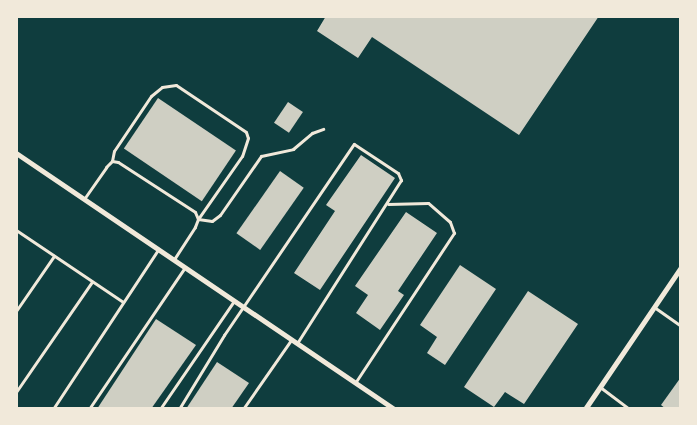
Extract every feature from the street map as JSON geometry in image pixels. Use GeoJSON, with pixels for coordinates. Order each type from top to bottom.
{"type":"FeatureCollection","features":[{"type":"Feature","properties":{"kind":"street"},"geometry":{"type":"LineString","coordinates":[[16,154],[394,409]]}},
{"type":"Feature","properties":{"kind":"street"},"geometry":{"type":"LineString","coordinates":[[585,409],[681,267]]}},
{"type":"Feature","properties":{"kind":"lane"},"geometry":{"type":"LineString","coordinates":[[84,199],[112,161],[114,151],[151,96],[168,85],[176,85],[246,132],[248,142],[242,156],[198,219],[173,260]]}},
{"type":"Feature","properties":{"kind":"lane"},"geometry":{"type":"LineString","coordinates":[[198,219],[212,221],[220,215],[261,156],[293,149],[312,133],[323,129]]}},
{"type":"Feature","properties":{"kind":"lane"},"geometry":{"type":"LineString","coordinates":[[179,409],[243,308],[354,144],[398,172],[401,180],[388,204],[294,342],[243,409]]}},
{"type":"Feature","properties":{"kind":"lane"},"geometry":{"type":"LineString","coordinates":[[112,161],[118,162],[195,212],[198,219]]}},
{"type":"Feature","properties":{"kind":"lane"},"geometry":{"type":"LineString","coordinates":[[355,383],[454,233],[450,222],[428,203],[388,204]]}},
{"type":"Feature","properties":{"kind":"lane"},"geometry":{"type":"LineString","coordinates":[[16,230],[123,302]]}},
{"type":"Feature","properties":{"kind":"lane"},"geometry":{"type":"LineString","coordinates":[[53,409],[158,249]]}},
{"type":"Feature","properties":{"kind":"lane"},"geometry":{"type":"LineString","coordinates":[[16,311],[54,256]]}},
{"type":"Feature","properties":{"kind":"lane"},"geometry":{"type":"LineString","coordinates":[[89,409],[185,267]]}},
{"type":"Feature","properties":{"kind":"lane"},"geometry":{"type":"LineString","coordinates":[[16,392],[92,282]]}},
{"type":"Feature","properties":{"kind":"lane"},"geometry":{"type":"LineString","coordinates":[[160,409],[234,302]]}},
{"type":"Feature","properties":{"kind":"lane"},"geometry":{"type":"LineString","coordinates":[[654,307],[681,326]]}},
{"type":"Feature","properties":{"kind":"lane"},"geometry":{"type":"LineString","coordinates":[[600,387],[630,409]]}},
{"type":"Feature","properties":{"kind":"building"},"geometry":{"type":"Polygon","coordinates":[[[326,16],[599,16],[519,135],[372,37],[358,58],[317,31],[326,16]]]}},
{"type":"Feature","properties":{"kind":"building"},"geometry":{"type":"Polygon","coordinates":[[[158,98],[236,151],[202,201],[124,149],[158,98]]]}},
{"type":"Feature","properties":{"kind":"building"},"geometry":{"type":"Polygon","coordinates":[[[288,102],[303,112],[289,133],[274,123],[288,102]]]}},
{"type":"Feature","properties":{"kind":"building"},"geometry":{"type":"Polygon","coordinates":[[[361,155],[395,178],[320,290],[294,273],[335,211],[326,205],[361,155]]]}},
{"type":"Feature","properties":{"kind":"building"},"geometry":{"type":"Polygon","coordinates":[[[280,171],[304,188],[260,250],[236,233],[280,171]]]}},
{"type":"Feature","properties":{"kind":"building"},"geometry":{"type":"Polygon","coordinates":[[[406,212],[437,233],[398,291],[404,295],[380,330],[356,313],[368,295],[355,286],[406,212]]]}},
{"type":"Feature","properties":{"kind":"building"},"geometry":{"type":"Polygon","coordinates":[[[460,265],[496,289],[445,365],[427,353],[437,337],[420,325],[460,265]]]}},
{"type":"Feature","properties":{"kind":"building"},"geometry":{"type":"Polygon","coordinates":[[[528,291],[578,324],[524,404],[505,392],[494,407],[464,387],[528,291]]]}},
{"type":"Feature","properties":{"kind":"building"},"geometry":{"type":"Polygon","coordinates":[[[156,319],[196,345],[151,409],[97,409],[156,319]]]}},
{"type":"Feature","properties":{"kind":"building"},"geometry":{"type":"Polygon","coordinates":[[[217,362],[249,383],[231,409],[186,409],[217,362]]]}},
{"type":"Feature","properties":{"kind":"building"},"geometry":{"type":"Polygon","coordinates":[[[681,377],[681,409],[666,409],[661,405],[681,377]]]}}]}
